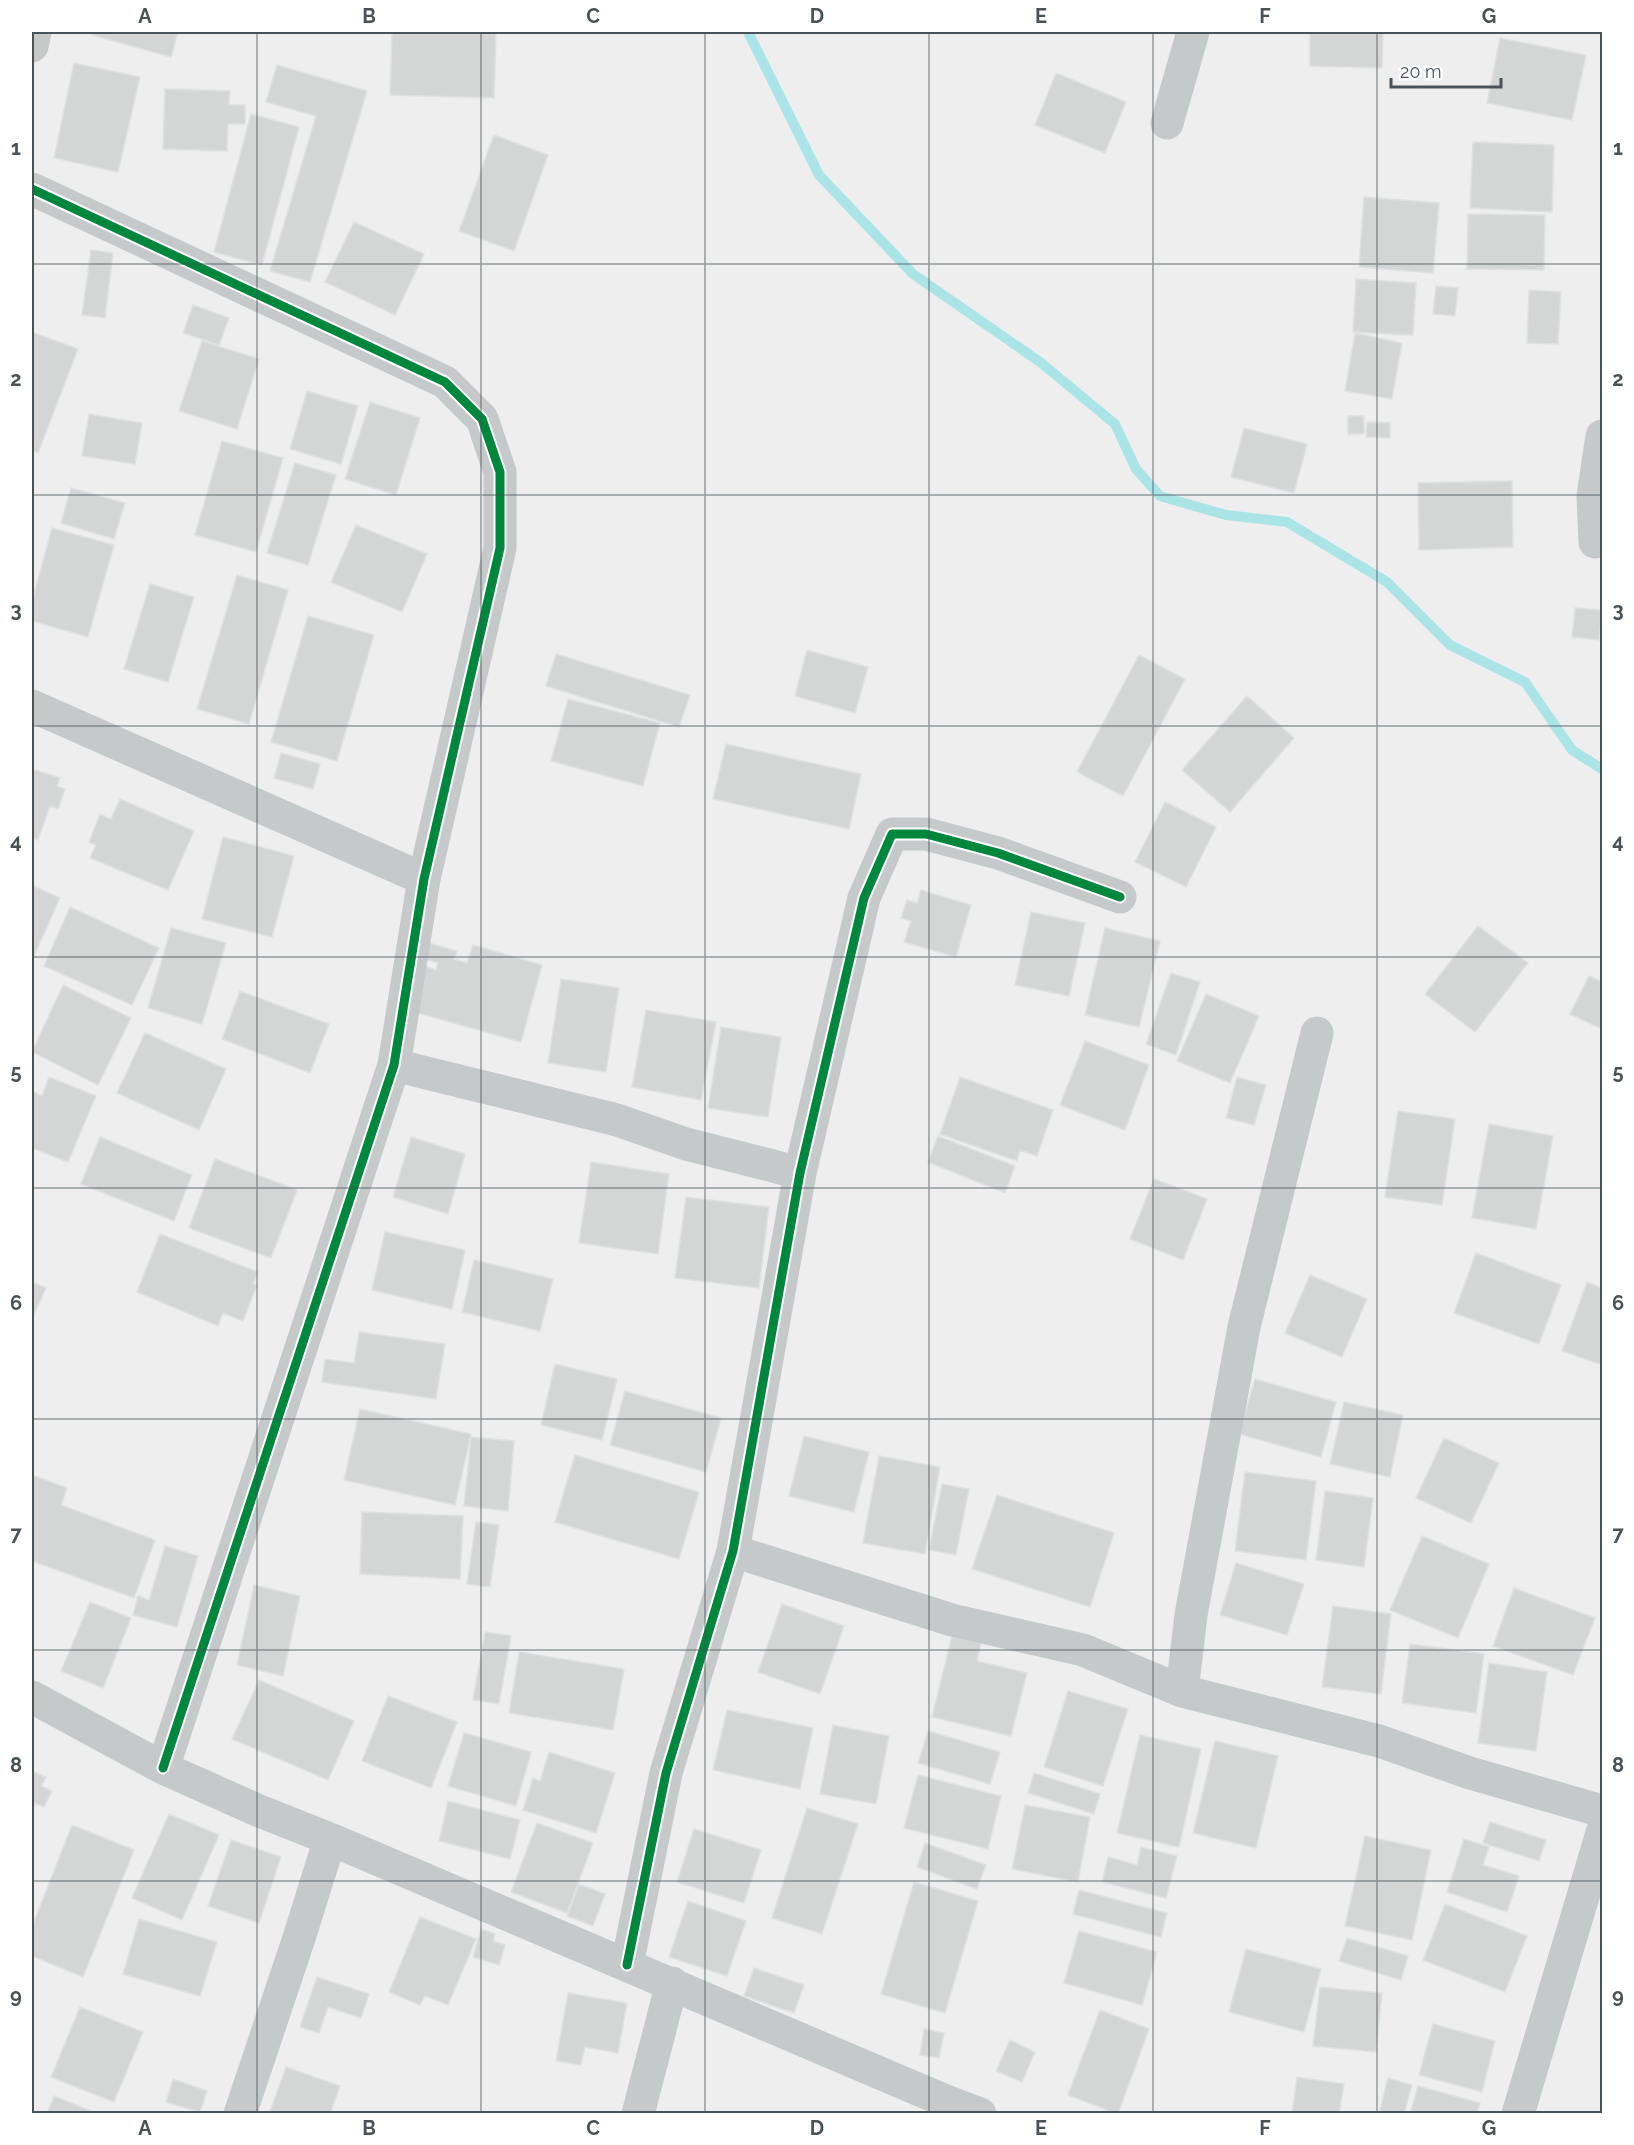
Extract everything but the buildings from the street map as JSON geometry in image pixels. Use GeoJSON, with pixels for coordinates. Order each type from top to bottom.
{"type":"FeatureCollection","features":[{"type":"Feature","properties":{"kind":"street"},"geometry":{"type":"LineString","coordinates":[[32,46],[36,32]]}},
{"type":"Feature","properties":{"kind":"street"},"geometry":{"type":"LineString","coordinates":[[1167,123],[1193,32]]}},
{"type":"Feature","properties":{"kind":"street"},"geometry":{"type":"LineString","coordinates":[[32,189],[445,382],[482,419],[500,472],[500,548],[423,879],[394,1065],[163,1768]]}},
{"type":"Feature","properties":{"kind":"street"},"geometry":{"type":"LineString","coordinates":[[1595,542],[1593,496],[1602,436]]}},
{"type":"Feature","properties":{"kind":"street"},"geometry":{"type":"LineString","coordinates":[[32,706],[423,879]]}},
{"type":"Feature","properties":{"kind":"street"},"geometry":{"type":"LineString","coordinates":[[627,1965],[666,1773],[733,1551],[800,1173],[864,898],[892,834],[926,834],[977,848],[1120,897]]}},
{"type":"Feature","properties":{"kind":"street"},"geometry":{"type":"LineString","coordinates":[[1182,1691],[1191,1615],[1244,1327],[1317,1034]]}},
{"type":"Feature","properties":{"kind":"street"},"geometry":{"type":"LineString","coordinates":[[394,1065],[617,1120],[686,1144],[800,1173]]}},
{"type":"Feature","properties":{"kind":"street"},"geometry":{"type":"LineString","coordinates":[[733,1551],[952,1620],[1083,1650],[1182,1691],[1379,1741],[1470,1773],[1602,1811]]}},
{"type":"Feature","properties":{"kind":"street"},"geometry":{"type":"LineString","coordinates":[[32,1697],[163,1768],[257,1810],[980,2114]]}},
{"type":"Feature","properties":{"kind":"street"},"geometry":{"type":"LineString","coordinates":[[1518,2114],[1602,1833]]}},
{"type":"Feature","properties":{"kind":"street"},"geometry":{"type":"LineString","coordinates":[[240,2114],[330,1839]]}},
{"type":"Feature","properties":{"kind":"street"},"geometry":{"type":"LineString","coordinates":[[638,2114],[672,1983]]}},
{"type":"Feature","properties":{"kind":"waterway"},"geometry":{"type":"LineString","coordinates":[[748,32],[819,175],[913,274],[1040,362],[1115,424],[1136,469],[1160,496],[1226,515],[1287,522],[1387,582],[1450,645],[1525,682],[1572,750],[1602,769]]}},
{"type":"Feature","properties":{"kind":"cycle path"},"geometry":{"type":"LineString","coordinates":[[32,189],[445,382],[482,419],[500,472],[500,548],[424,879],[394,1065],[163,1768]]}},
{"type":"Feature","properties":{"kind":"cycle path"},"geometry":{"type":"LineString","coordinates":[[627,1965],[666,1773],[733,1551],[800,1173],[864,898],[892,834],[926,834],[998,853],[1120,897]]}}]}
